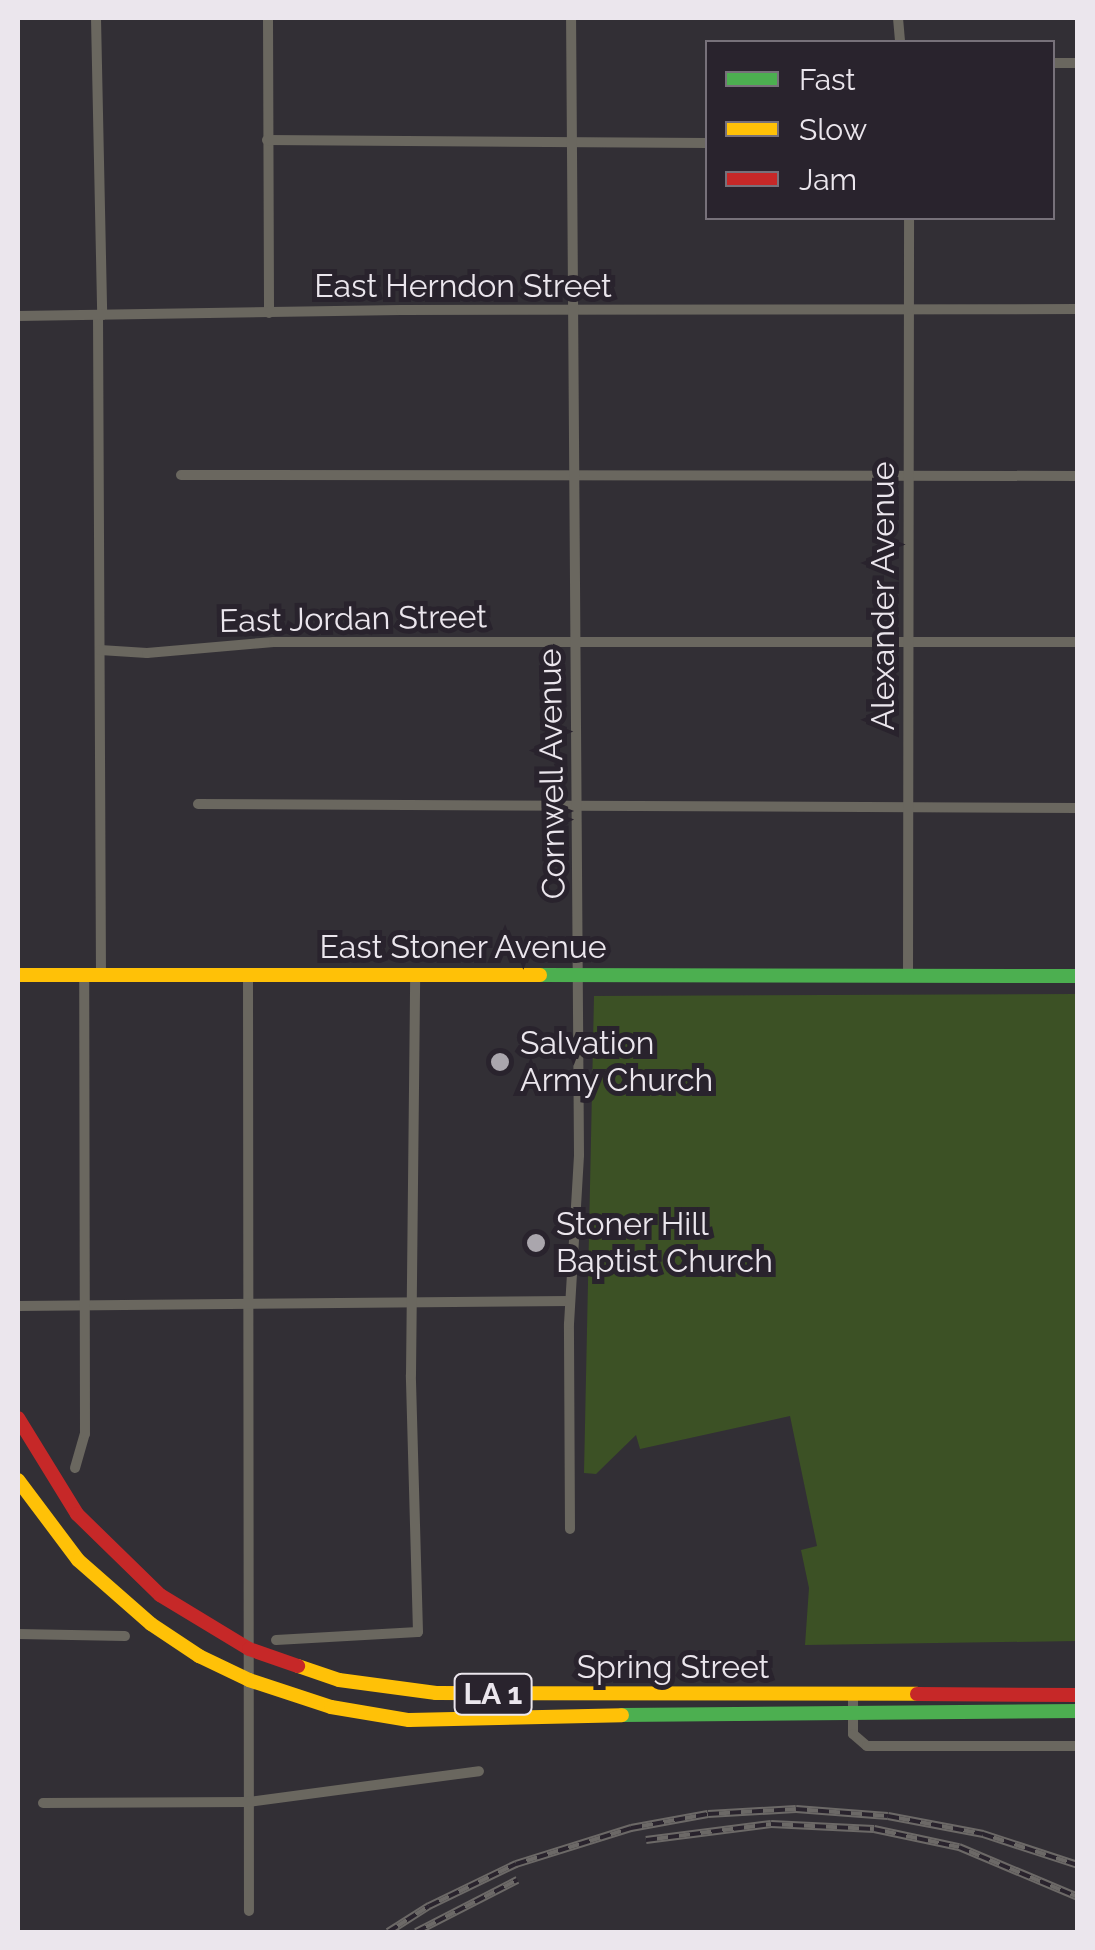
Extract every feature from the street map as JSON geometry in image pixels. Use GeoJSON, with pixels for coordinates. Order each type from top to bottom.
{"type":"FeatureCollection","features":[{"type":"Feature","properties":{"kind":"main road","name":"East Stoner Avenue"},"geometry":{"type":"LineString","coordinates":[[18,975],[1078,976]]}},
{"type":"Feature","properties":{"kind":"main road","name":"Spring Street"},"geometry":{"type":"LineString","coordinates":[[18,1418],[54,1482],[130,1570],[192,1617],[250,1649],[339,1680],[424,1692],[1078,1711]]}},
{"type":"Feature","properties":{"kind":"main road","name":"Spring Street"},"geometry":{"type":"LineString","coordinates":[[18,1480],[78,1560],[129,1607],[186,1648],[249,1680],[332,1707],[434,1722],[1078,1695]]}},
{"type":"Feature","properties":{"kind":"street"},"geometry":{"type":"LineString","coordinates":[[96,18],[102,974]]}},
{"type":"Feature","properties":{"kind":"street"},"geometry":{"type":"LineString","coordinates":[[268,18],[270,312]]}},
{"type":"Feature","properties":{"kind":"street","name":"Cornwell Avenue"},"geometry":{"type":"LineString","coordinates":[[570,1529],[570,1301],[579,1154],[571,18]]}},
{"type":"Feature","properties":{"kind":"street"},"geometry":{"type":"LineString","coordinates":[[267,140],[705,143]]}},
{"type":"Feature","properties":{"kind":"street","name":"Alexander Avenue"},"geometry":{"type":"LineString","coordinates":[[908,976],[910,220]]}},
{"type":"Feature","properties":{"kind":"street","name":"East Herndon Street"},"geometry":{"type":"LineString","coordinates":[[18,316],[573,309],[1078,309]]}},
{"type":"Feature","properties":{"kind":"street"},"geometry":{"type":"LineString","coordinates":[[181,475],[1078,476]]}},
{"type":"Feature","properties":{"kind":"street","name":"East Jordan Street"},"geometry":{"type":"LineString","coordinates":[[100,650],[147,653],[274,642],[1078,642]]}},
{"type":"Feature","properties":{"kind":"street"},"geometry":{"type":"LineString","coordinates":[[198,804],[1078,808]]}},
{"type":"Feature","properties":{"kind":"street"},"geometry":{"type":"LineString","coordinates":[[75,1468],[85,1434],[84,974]]}},
{"type":"Feature","properties":{"kind":"street"},"geometry":{"type":"LineString","coordinates":[[276,1640],[418,1632],[412,1303],[414,974]]}},
{"type":"Feature","properties":{"kind":"street"},"geometry":{"type":"LineString","coordinates":[[248,975],[249,1911]]}},
{"type":"Feature","properties":{"kind":"street"},"geometry":{"type":"LineString","coordinates":[[18,1306],[570,1301]]}},
{"type":"Feature","properties":{"kind":"street"},"geometry":{"type":"LineString","coordinates":[[18,1634],[125,1636]]}},
{"type":"Feature","properties":{"kind":"street"},"geometry":{"type":"LineString","coordinates":[[853,1703],[854,1739],[866,1746],[1078,1746]]}},
{"type":"Feature","properties":{"kind":"street"},"geometry":{"type":"LineString","coordinates":[[43,1803],[248,1802],[479,1771]]}},
{"type":"Feature","properties":{"kind":"green space"},"geometry":{"type":"Polygon","coordinates":[[[1077,994],[1077,1641],[805,1645],[809,1588],[801,1550],[817,1546],[790,1416],[640,1449],[636,1435],[596,1474],[584,1473],[594,996],[1077,994]]]}},
{"type":"Feature","properties":{"kind":"railway"},"geometry":{"type":"LineString","coordinates":[[388,1932],[429,1906],[516,1864],[631,1828],[708,1814],[796,1809],[888,1816],[983,1834],[1078,1865]]}},
{"type":"Feature","properties":{"kind":"railway"},"geometry":{"type":"LineString","coordinates":[[646,1840],[771,1824],[874,1829],[959,1847],[1078,1897]]}},
{"type":"Feature","properties":{"kind":"railway"},"geometry":{"type":"LineString","coordinates":[[416,1932],[517,1880]]}},
{"type":"Feature","properties":{"kind":"traffic: fast"},"geometry":{"type":"LineString","coordinates":[[540,975],[1078,976]]}},
{"type":"Feature","properties":{"kind":"traffic: fast"},"geometry":{"type":"LineString","coordinates":[[622,1715],[1078,1711]]}},
{"type":"Feature","properties":{"kind":"traffic: slow"},"geometry":{"type":"LineString","coordinates":[[18,975],[540,975]]}},
{"type":"Feature","properties":{"kind":"traffic: slow"},"geometry":{"type":"LineString","coordinates":[[18,1480],[78,1560],[151,1624],[199,1656],[249,1680],[331,1707],[409,1720],[622,1715]]}},
{"type":"Feature","properties":{"kind":"traffic: slow"},"geometry":{"type":"LineString","coordinates":[[298,1666],[339,1680],[436,1693],[917,1694]]}},
{"type":"Feature","properties":{"kind":"traffic: jam"},"geometry":{"type":"LineString","coordinates":[[18,1418],[77,1514],[160,1595],[249,1649],[298,1666]]}},
{"type":"Feature","properties":{"kind":"traffic: jam"},"geometry":{"type":"LineString","coordinates":[[917,1694],[1078,1695]]}},
{"type":"Feature","properties":{"kind":"place","name":"Salvation Army Church"},"geometry":{"type":"Point","coordinates":[500,1062]}},
{"type":"Feature","properties":{"kind":"place","name":"Stoner Hill Baptist Church"},"geometry":{"type":"Point","coordinates":[536,1243]}}]}
